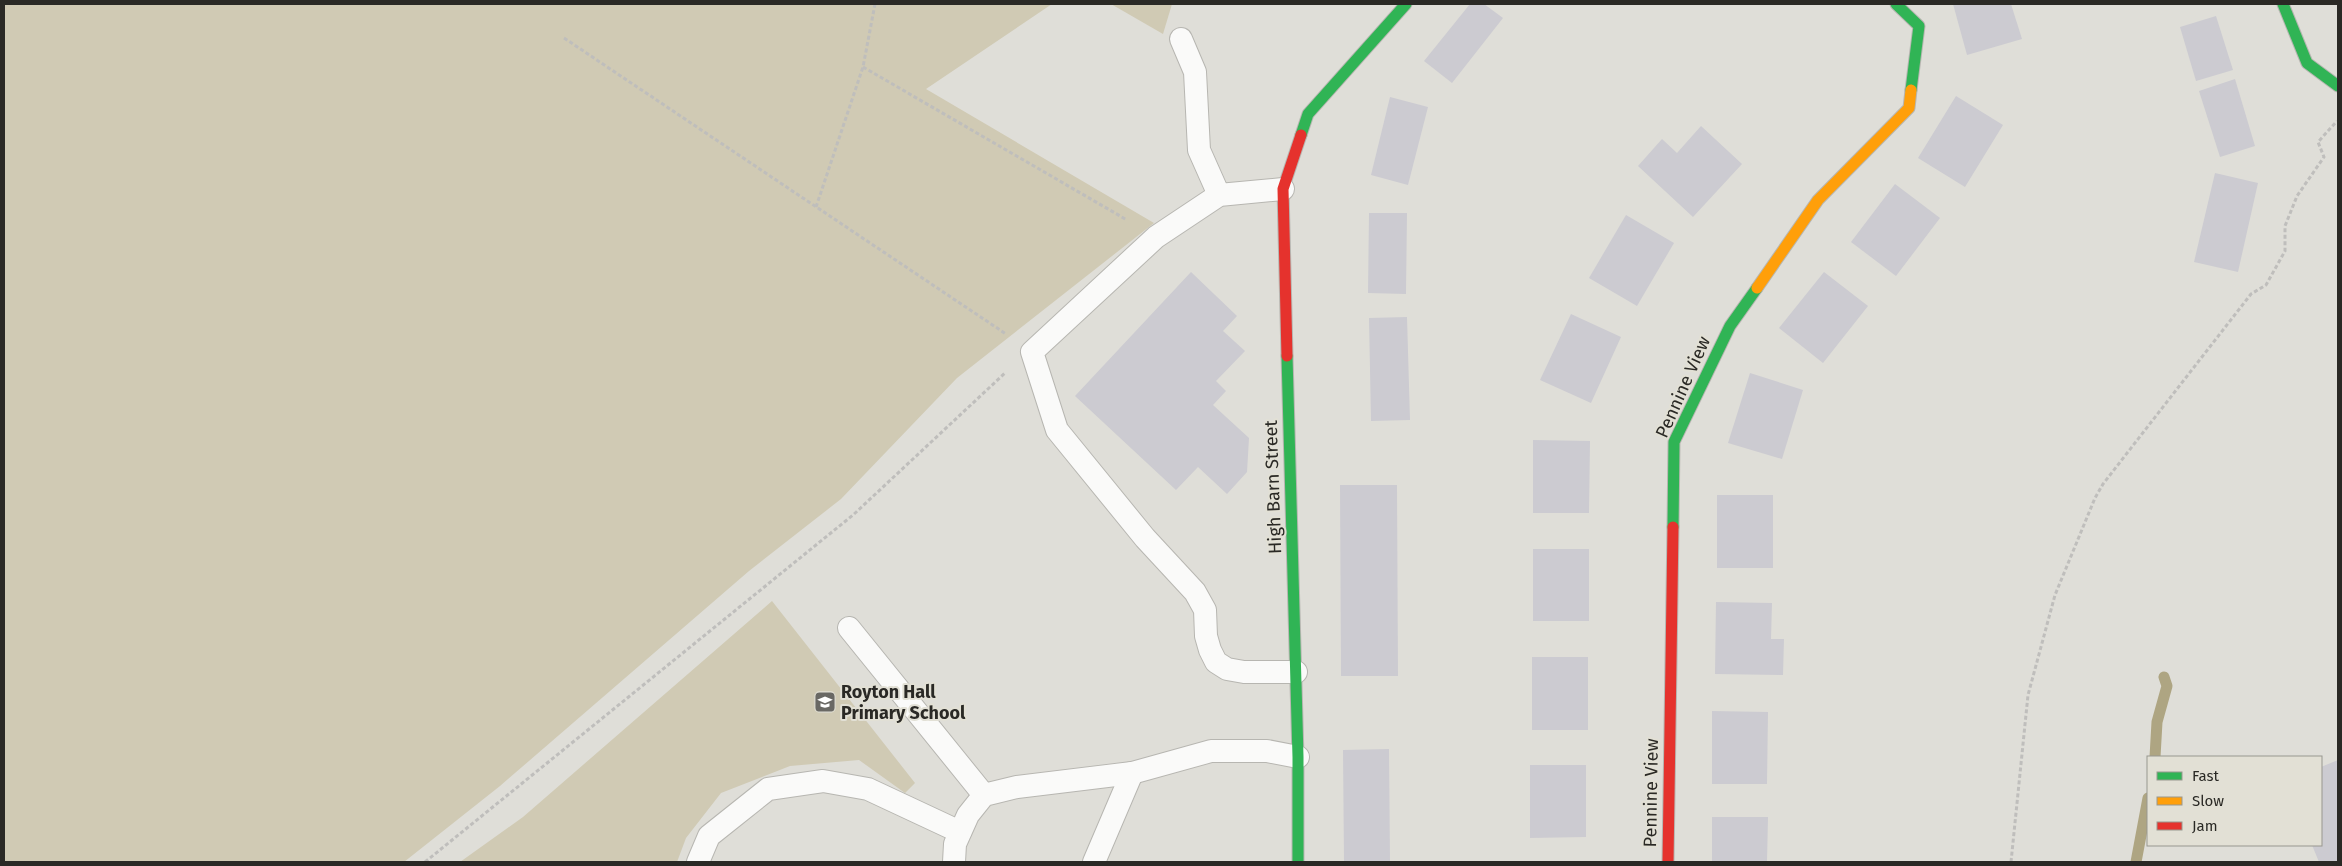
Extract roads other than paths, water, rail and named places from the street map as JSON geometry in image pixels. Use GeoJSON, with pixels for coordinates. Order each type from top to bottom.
{"type":"FeatureCollection","features":[{"type":"Feature","properties":{"kind":"street","name":"High Barn Street"},"geometry":{"type":"LineString","coordinates":[[1298,862],[1298,757],[1283,189],[1308,114],[1406,4]]}},
{"type":"Feature","properties":{"kind":"street","name":"Pennine View"},"geometry":{"type":"LineString","coordinates":[[1668,862],[1674,442],[1730,326],[1813,208],[1909,108],[1919,26],[1896,4]]}},
{"type":"Feature","properties":{"kind":"street"},"geometry":{"type":"LineString","coordinates":[[2283,4],[2307,63],[2338,86]]}},
{"type":"Feature","properties":{"kind":"lane"},"geometry":{"type":"LineString","coordinates":[[1181,39],[1194,72],[1199,150],[1219,194]]}},
{"type":"Feature","properties":{"kind":"lane"},"geometry":{"type":"LineString","coordinates":[[1283,189],[1219,194],[1156,237],[1032,352],[1057,430],[1145,538],[1195,592],[1205,610],[1206,636],[1216,662],[1227,669],[1244,672],[1296,672]]}},
{"type":"Feature","properties":{"kind":"lane"},"geometry":{"type":"LineString","coordinates":[[849,628],[984,795]]}},
{"type":"Feature","properties":{"kind":"lane"},"geometry":{"type":"LineString","coordinates":[[954,862],[955,844],[960,832],[968,815],[984,795],[1017,787],[1132,773],[1211,751],[1267,751],[1298,757]]}},
{"type":"Feature","properties":{"kind":"lane"},"geometry":{"type":"LineString","coordinates":[[1094,862],[1132,773]]}},
{"type":"Feature","properties":{"kind":"lane"},"geometry":{"type":"LineString","coordinates":[[698,862],[708,836],[768,789],[823,781],[868,789],[960,832]]}},
{"type":"Feature","properties":{"kind":"waterway"},"geometry":{"type":"LineString","coordinates":[[2155,756],[2157,722],[2167,686],[2164,677]]}},
{"type":"Feature","properties":{"kind":"waterway"},"geometry":{"type":"LineString","coordinates":[[2136,862],[2147,803]]}},
{"type":"Feature","properties":{"kind":"place","name":"Royton Hall Primary School"},"geometry":{"type":"Point","coordinates":[825,702]}}]}
